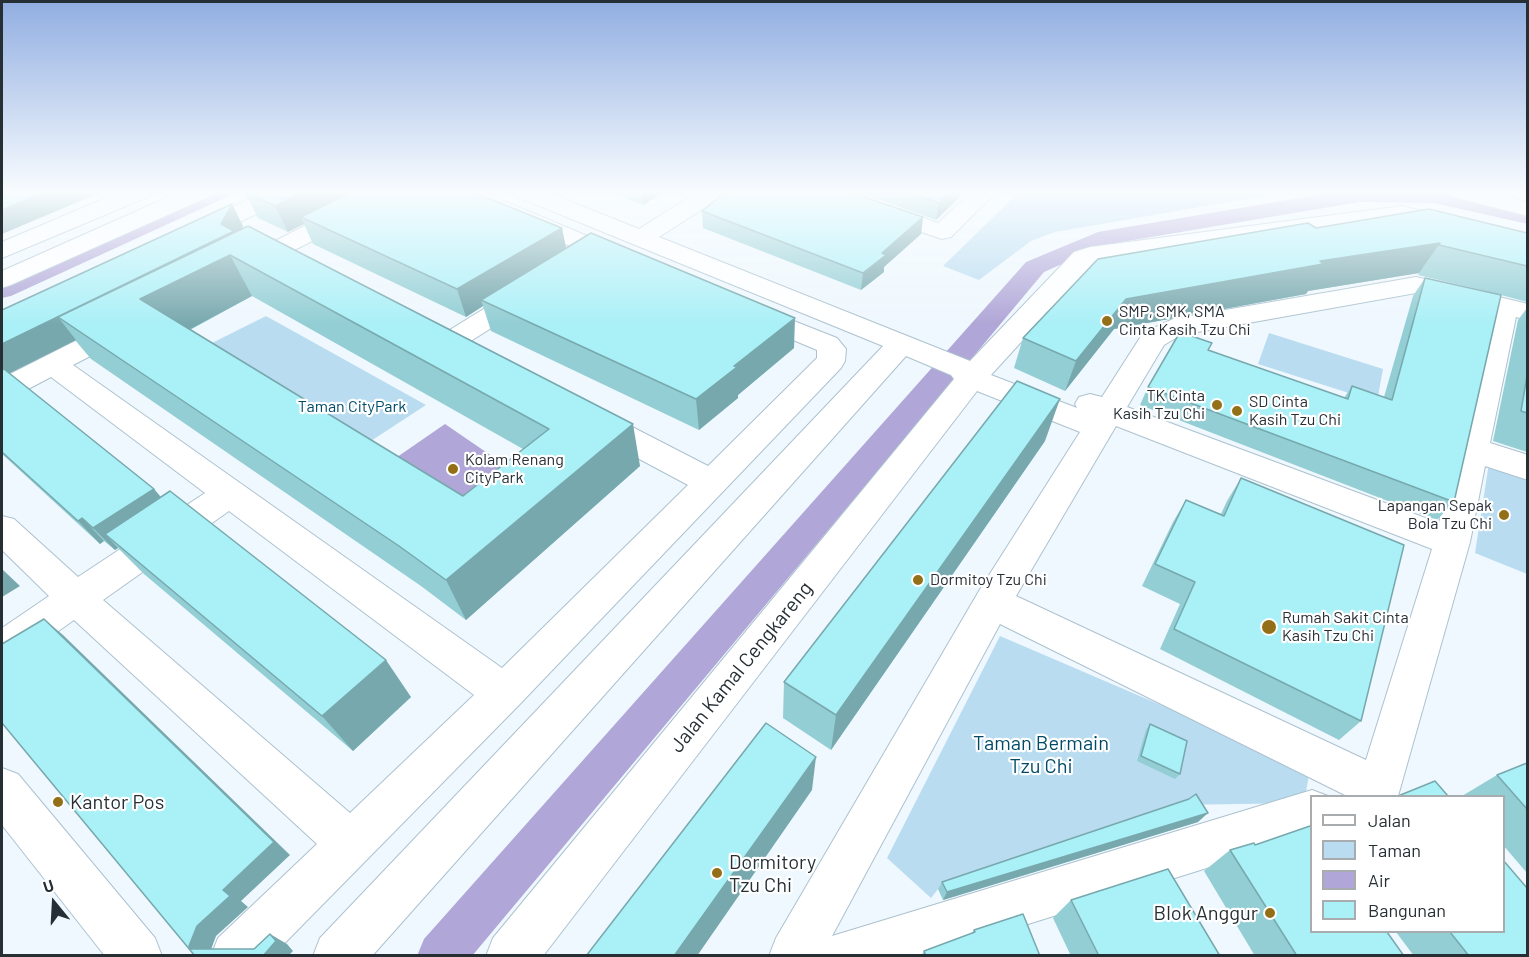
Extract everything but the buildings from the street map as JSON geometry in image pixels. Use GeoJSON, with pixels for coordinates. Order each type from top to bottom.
{"type":"FeatureCollection","features":[{"type":"Feature","properties":{"kind":"street"},"geometry":{"type":"LineString","coordinates":[[2,251],[38,236]]}},
{"type":"Feature","properties":{"kind":"street"},"geometry":{"type":"LineString","coordinates":[[2,280],[102,236]]}},
{"type":"Feature","properties":{"kind":"street"},"geometry":{"type":"LineString","coordinates":[[170,246],[192,236]]}},
{"type":"Feature","properties":{"kind":"street"},"geometry":{"type":"LineString","coordinates":[[228,275],[305,236]]}},
{"type":"Feature","properties":{"kind":"street"},"geometry":{"type":"LineString","coordinates":[[564,236],[639,266]]}},
{"type":"Feature","properties":{"kind":"street"},"geometry":{"type":"LineString","coordinates":[[570,266],[596,249],[631,236]]}},
{"type":"Feature","properties":{"kind":"street"},"geometry":{"type":"LineString","coordinates":[[635,236],[911,347],[1104,420],[1452,542]]}},
{"type":"Feature","properties":{"kind":"street","name":"Jalan Kamal Cengkareng"},"geometry":{"type":"LineString","coordinates":[[511,956],[968,369],[1083,257],[1090,254],[1230,236]]}},
{"type":"Feature","properties":{"kind":"street","name":"Jalan Kamal Cengkareng"},"geometry":{"type":"LineString","coordinates":[[1496,236],[1527,243]]}},
{"type":"Feature","properties":{"kind":"street"},"geometry":{"type":"LineString","coordinates":[[269,254],[300,270]]}},
{"type":"Feature","properties":{"kind":"street"},"geometry":{"type":"LineString","coordinates":[[476,361],[435,339],[543,283]]}},
{"type":"Feature","properties":{"kind":"street"},"geometry":{"type":"LineString","coordinates":[[794,956],[992,602],[1153,339],[1173,328],[1416,285],[1516,309],[1473,449],[1452,542],[1368,793],[992,602]]}},
{"type":"Feature","properties":{"kind":"street"},"geometry":{"type":"LineString","coordinates":[[236,956],[504,693],[831,362],[832,349],[820,341],[735,306]]}},
{"type":"Feature","properties":{"kind":"street"},"geometry":{"type":"LineString","coordinates":[[2,390],[145,316]]}},
{"type":"Feature","properties":{"kind":"street"},"geometry":{"type":"LineString","coordinates":[[338,956],[911,347]]}},
{"type":"Feature","properties":{"kind":"street"},"geometry":{"type":"LineString","coordinates":[[52,364],[231,492],[504,693]]}},
{"type":"Feature","properties":{"kind":"street"},"geometry":{"type":"LineString","coordinates":[[569,409],[713,483]]}},
{"type":"Feature","properties":{"kind":"street"},"geometry":{"type":"LineString","coordinates":[[1473,449],[1527,468]]}},
{"type":"Feature","properties":{"kind":"street"},"geometry":{"type":"LineString","coordinates":[[2,649],[231,492]]}},
{"type":"Feature","properties":{"kind":"street"},"geometry":{"type":"LineString","coordinates":[[2,529],[75,598],[350,843]]}},
{"type":"Feature","properties":{"kind":"street"},"geometry":{"type":"LineString","coordinates":[[2,790],[137,956]]}},
{"type":"Feature","properties":{"kind":"street"},"geometry":{"type":"LineString","coordinates":[[844,956],[1310,812]]}},
{"type":"Feature","properties":{"kind":"green space"},"geometry":{"type":"Polygon","coordinates":[[[974,236],[1045,236],[1031,241],[979,280],[943,266],[974,236]]]}},
{"type":"Feature","properties":{"kind":"green space","name":"Taman CityPark"},"geometry":{"type":"Polygon","coordinates":[[[266,316],[426,405],[354,452],[192,353],[266,316]]]}},
{"type":"Feature","properties":{"kind":"green space"},"geometry":{"type":"Polygon","coordinates":[[[1269,333],[1383,369],[1377,402],[1258,364],[1269,333]]]}},
{"type":"Feature","properties":{"kind":"green space","name":"Lapangan Sepak Bola Tzu Chi"},"geometry":{"type":"Polygon","coordinates":[[[1489,463],[1527,477],[1527,574],[1475,553],[1489,463]]]}},
{"type":"Feature","properties":{"kind":"green space","name":"Taman Bermain Tzu Chi"},"geometry":{"type":"Polygon","coordinates":[[[1000,636],[1310,769],[1304,803],[1174,805],[938,889],[931,898],[887,858],[1000,636]]]}},
{"type":"Feature","properties":{"kind":"water","name":"Kolam Renang CityPark"},"geometry":{"type":"Polygon","coordinates":[[[445,424],[518,474],[469,516],[387,464],[445,424]]]}},
{"type":"Feature","properties":{"kind":"waterway"},"geometry":{"type":"LineString","coordinates":[[2,291],[123,236]]}},
{"type":"Feature","properties":{"kind":"waterway"},"geometry":{"type":"LineString","coordinates":[[441,956],[1035,267],[1098,239],[1118,236]]}},
{"type":"Feature","properties":{"kind":"place","name":"SMP, SMK, SMA Cinta Kasih Tzu Chi"},"geometry":{"type":"Point","coordinates":[1107,321]}},
{"type":"Feature","properties":{"kind":"place","name":"TK Cinta Kasih Tzu Chi"},"geometry":{"type":"Point","coordinates":[1217,405]}},
{"type":"Feature","properties":{"kind":"place","name":"SD Cinta Kasih Tzu Chi"},"geometry":{"type":"Point","coordinates":[1237,411]}},
{"type":"Feature","properties":{"kind":"place","name":"Kolam Renang CityPark"},"geometry":{"type":"Point","coordinates":[453,469]}},
{"type":"Feature","properties":{"kind":"place","name":"Lapangan Sepak Bola Tzu Chi"},"geometry":{"type":"Point","coordinates":[1504,515]}},
{"type":"Feature","properties":{"kind":"place","name":"Dormitoy Tzu Chi"},"geometry":{"type":"Point","coordinates":[918,580]}},
{"type":"Feature","properties":{"kind":"place","name":"Rumah Sakit Cinta Kasih Tzu Chi"},"geometry":{"type":"Point","coordinates":[1269,627]}},
{"type":"Feature","properties":{"kind":"place","name":"Kantor Pos"},"geometry":{"type":"Point","coordinates":[58,802]}},
{"type":"Feature","properties":{"kind":"place","name":"Dormitory Tzu Chi"},"geometry":{"type":"Point","coordinates":[717,873]}},
{"type":"Feature","properties":{"kind":"place","name":"Blok Anggur"},"geometry":{"type":"Point","coordinates":[1270,913]}}]}
